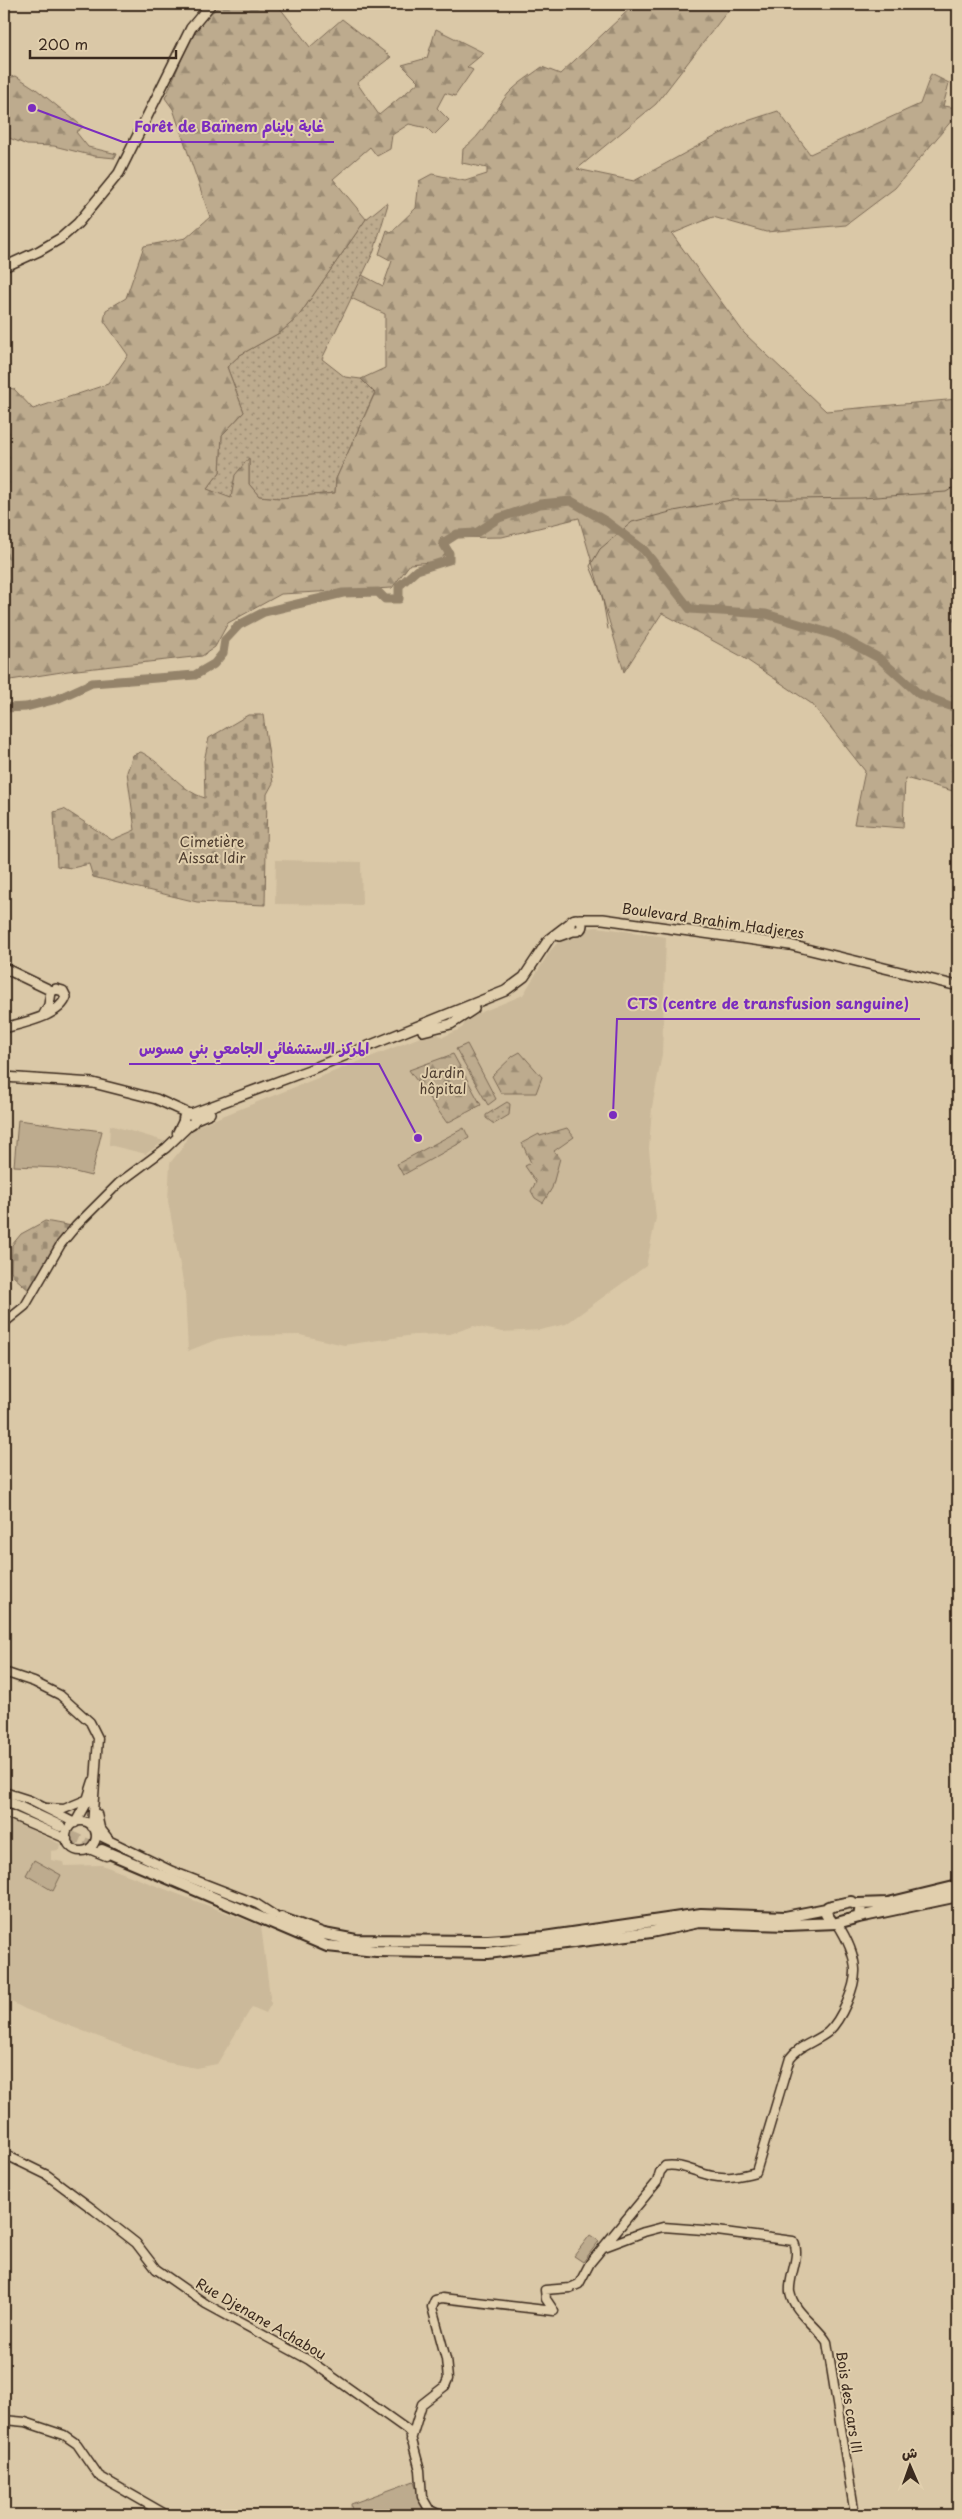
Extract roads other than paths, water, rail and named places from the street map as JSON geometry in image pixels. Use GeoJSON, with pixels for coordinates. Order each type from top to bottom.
{"type":"FeatureCollection","features":[{"type":"Feature","properties":{"kind":"highway"},"geometry":{"type":"LineString","coordinates":[[4,1800],[60,1827]]}},
{"type":"Feature","properties":{"kind":"highway"},"geometry":{"type":"LineString","coordinates":[[4,1806],[60,1827]]}},
{"type":"Feature","properties":{"kind":"highway"},"geometry":{"type":"LineString","coordinates":[[104,1845],[334,1947],[376,1951],[503,1952],[651,1932],[703,1922],[787,1925],[834,1922],[958,1896]]}},
{"type":"Feature","properties":{"kind":"highway"},"geometry":{"type":"LineString","coordinates":[[273,1919],[324,1934],[356,1940],[529,1938],[702,1914],[785,1917],[826,1909],[844,1902],[858,1904],[888,1902],[958,1886]]}},
{"type":"Feature","properties":{"kind":"highway"},"geometry":{"type":"LineString","coordinates":[[855,1919],[862,1909],[858,1904]]}},
{"type":"Feature","properties":{"kind":"highway"},"geometry":{"type":"LineString","coordinates":[[826,1909],[827,1917],[834,1922]]}},
{"type":"Feature","properties":{"kind":"highway"},"geometry":{"type":"LineString","coordinates":[[444,1953],[442,1948],[445,1945],[511,1943],[529,1938]]}},
{"type":"Feature","properties":{"kind":"main road"},"geometry":{"type":"LineString","coordinates":[[4,267],[39,251],[61,238],[78,223],[119,173],[191,28],[212,4]]}},
{"type":"Feature","properties":{"kind":"main road"},"geometry":{"type":"LineString","coordinates":[[4,1077],[93,1083],[175,1107],[188,1118],[428,1029],[455,1017],[519,981],[532,966],[549,939],[571,927],[574,919],[581,923],[602,924],[778,947],[958,991]]}},
{"type":"Feature","properties":{"kind":"main road","name":"Boulevard Brahim Hadjeres"},"geometry":{"type":"LineString","coordinates":[[581,923],[603,919],[778,942],[958,986]]}},
{"type":"Feature","properties":{"kind":"main road"},"geometry":{"type":"LineString","coordinates":[[4,968],[34,982],[59,1004]]}},
{"type":"Feature","properties":{"kind":"main road"},"geometry":{"type":"LineString","coordinates":[[4,1028],[43,1016],[65,999],[64,992],[59,988],[51,995],[43,1016]]}},
{"type":"Feature","properties":{"kind":"street"},"geometry":{"type":"LineString","coordinates":[[4,1323],[20,1312],[61,1244],[76,1226],[119,1183],[172,1142],[188,1118]]}},
{"type":"Feature","properties":{"kind":"street"},"geometry":{"type":"LineString","coordinates":[[4,1672],[34,1682],[60,1695],[90,1722],[98,1738],[97,1767],[91,1800],[94,1845],[89,1848]]}},
{"type":"Feature","properties":{"kind":"street"},"geometry":{"type":"LineString","coordinates":[[4,1792],[44,1808],[64,1809],[91,1800]]}},
{"type":"Feature","properties":{"kind":"street"},"geometry":{"type":"LineString","coordinates":[[67,1839],[69,1828],[75,1823],[91,1800]]}},
{"type":"Feature","properties":{"kind":"street"},"geometry":{"type":"LineString","coordinates":[[91,1800],[104,1845]]}},
{"type":"Feature","properties":{"kind":"street"},"geometry":{"type":"LineString","coordinates":[[44,1808],[60,1827],[71,1847],[77,1850],[104,1845]]}},
{"type":"Feature","properties":{"kind":"street"},"geometry":{"type":"LineString","coordinates":[[4,1812],[60,1827],[84,1822],[94,1830],[104,1845]]}},
{"type":"Feature","properties":{"kind":"street"},"geometry":{"type":"LineString","coordinates":[[847,1939],[855,1919]]}},
{"type":"Feature","properties":{"kind":"street"},"geometry":{"type":"LineString","coordinates":[[411,2440],[422,2404],[445,2386],[448,2379],[446,2359],[434,2319],[433,2302],[442,2298],[554,2311],[546,2299],[545,2290],[570,2288],[578,2285],[590,2263],[657,2182],[660,2172],[665,2166],[674,2166],[727,2178],[756,2172],[790,2058],[796,2050],[829,2031],[844,2010],[856,1972],[847,1939],[834,1922]]}},
{"type":"Feature","properties":{"kind":"street","name":"Rue Djenane Achabou"},"geometry":{"type":"LineString","coordinates":[[4,2154],[47,2175],[136,2243],[156,2269],[206,2304],[316,2364],[406,2429],[420,2470],[422,2497],[429,2509],[440,2515]]}},
{"type":"Feature","properties":{"kind":"street","name":"Bois des cars III"},"geometry":{"type":"LineString","coordinates":[[604,2247],[651,2230],[678,2227],[786,2240],[794,2243],[796,2252],[790,2290],[807,2322],[827,2342],[855,2515]]}},
{"type":"Feature","properties":{"kind":"street"},"geometry":{"type":"LineString","coordinates":[[4,2420],[26,2422],[64,2435],[77,2444],[99,2476],[166,2515]]}},
{"type":"Feature","properties":{"kind":"waterway"},"geometry":{"type":"LineString","coordinates":[[608,629],[602,595],[590,566],[600,549],[632,522],[674,511],[731,500],[862,498],[946,492],[958,485]]}},
{"type":"Feature","properties":{"kind":"waterway"},"geometry":{"type":"LineString","coordinates":[[4,708],[26,707],[57,699],[92,683],[195,675],[214,664],[223,653],[225,640],[239,625],[264,612],[343,593],[378,592],[385,599],[399,599],[399,586],[417,570],[449,560],[449,553],[443,543],[457,534],[476,533],[499,518],[540,504],[571,501],[607,522],[644,550],[690,609],[766,614],[836,635],[879,658],[919,694],[958,709]]}},
{"type":"Feature","properties":{"kind":"tunnel"},"geometry":{"type":"LineString","coordinates":[[57,1830],[102,1850]]}},
{"type":"Feature","properties":{"kind":"place","name":"Forêt de Baïnem غابة باينام"},"geometry":{"type":"Point","coordinates":[32,108]}},
{"type":"Feature","properties":{"kind":"place","name":"CTS (centre de transfusion sanguine)"},"geometry":{"type":"Point","coordinates":[613,1115]}},
{"type":"Feature","properties":{"kind":"place","name":"المركز الاستشفائي الجامعي بني مسوس"},"geometry":{"type":"Point","coordinates":[418,1138]}},
{"type":"Feature","properties":{"kind":"park label","name":"Cimetière Aissat Idir"},"geometry":{"type":"Point","coordinates":[212,850]}},
{"type":"Feature","properties":{"kind":"park label","name":"Jardin hôpital"},"geometry":{"type":"Point","coordinates":[443,1082]}}]}
